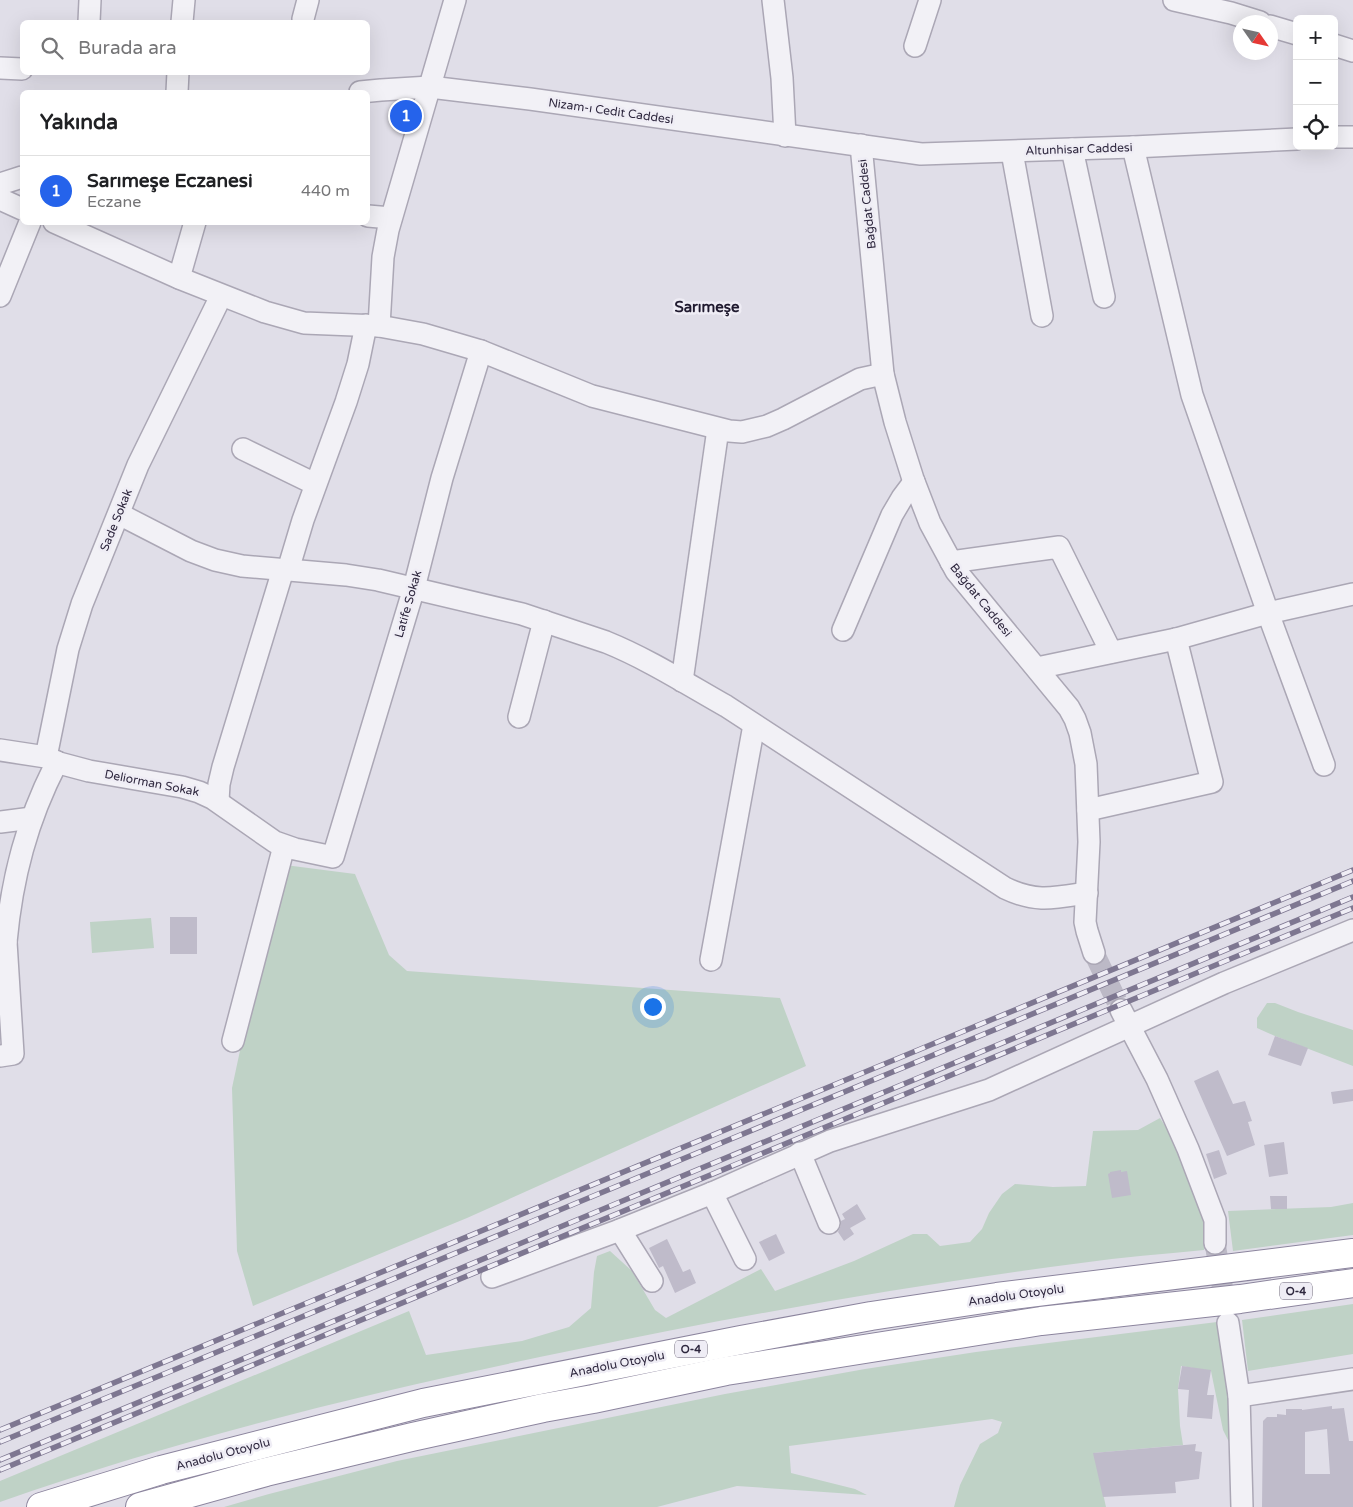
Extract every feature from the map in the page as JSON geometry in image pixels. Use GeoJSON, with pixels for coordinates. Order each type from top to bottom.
{"type":"FeatureCollection","features":[{"type":"Feature","properties":{"kind":"highway","name":"Anadolu Otoyolu"},"geometry":{"type":"LineString","coordinates":[[41,1507],[161,1470],[423,1403],[723,1343],[871,1316],[987,1299],[1353,1253]]}},
{"type":"Feature","properties":{"kind":"highway","name":"O-4"},"geometry":{"type":"LineString","coordinates":[[140,1507],[266,1472],[402,1440],[543,1408],[593,1400],[726,1371],[1041,1322],[1240,1299],[1353,1283]]}},
{"type":"Feature","properties":{"kind":"street"},"geometry":{"type":"LineString","coordinates":[[89,20],[90,0]]}},
{"type":"Feature","properties":{"kind":"street"},"geometry":{"type":"LineString","coordinates":[[182,20],[184,0]]}},
{"type":"Feature","properties":{"kind":"street"},"geometry":{"type":"LineString","coordinates":[[218,801],[223,767],[285,570],[373,326],[391,218],[455,0]]}},
{"type":"Feature","properties":{"kind":"street"},"geometry":{"type":"LineString","coordinates":[[773,0],[782,78],[785,136]]}},
{"type":"Feature","properties":{"kind":"street"},"geometry":{"type":"LineString","coordinates":[[915,46],[930,0]]}},
{"type":"Feature","properties":{"kind":"street"},"geometry":{"type":"LineString","coordinates":[[1174,0],[1237,15]]}},
{"type":"Feature","properties":{"kind":"street"},"geometry":{"type":"LineString","coordinates":[[1278,28],[1293,33]]}},
{"type":"Feature","properties":{"kind":"street"},"geometry":{"type":"LineString","coordinates":[[1338,46],[1353,51]]}},
{"type":"Feature","properties":{"kind":"street"},"geometry":{"type":"LineString","coordinates":[[0,68],[20,69]]}},
{"type":"Feature","properties":{"kind":"street"},"geometry":{"type":"LineString","coordinates":[[177,90],[178,75]]}},
{"type":"Feature","properties":{"kind":"street","name":"Nizam-ı Cedit Caddesi"},"geometry":{"type":"LineString","coordinates":[[370,91],[430,87],[861,145]]}},
{"type":"Feature","properties":{"kind":"street"},"geometry":{"type":"LineString","coordinates":[[1338,137],[1353,136]]}},
{"type":"Feature","properties":{"kind":"street","name":"Altunhisar Caddesi"},"geometry":{"type":"LineString","coordinates":[[861,145],[921,154],[1072,150],[1293,139]]}},
{"type":"Feature","properties":{"kind":"street","name":"Bağdat Caddesi"},"geometry":{"type":"LineString","coordinates":[[861,145],[883,374],[895,422],[914,482],[930,523],[950,562],[968,588],[1037,668],[1076,719],[1085,758],[1088,810],[1089,842],[1085,922],[1086,931],[1094,953]]}},
{"type":"Feature","properties":{"kind":"street"},"geometry":{"type":"LineString","coordinates":[[1133,147],[1192,395],[1268,613],[1324,765]]}},
{"type":"Feature","properties":{"kind":"street"},"geometry":{"type":"LineString","coordinates":[[1072,150],[1104,297]]}},
{"type":"Feature","properties":{"kind":"street"},"geometry":{"type":"LineString","coordinates":[[1012,152],[1042,316]]}},
{"type":"Feature","properties":{"kind":"street"},"geometry":{"type":"LineString","coordinates":[[0,184],[20,178]]}},
{"type":"Feature","properties":{"kind":"street"},"geometry":{"type":"LineString","coordinates":[[0,199],[20,208]]}},
{"type":"Feature","properties":{"kind":"street"},"geometry":{"type":"LineString","coordinates":[[370,216],[391,218]]}},
{"type":"Feature","properties":{"kind":"street"},"geometry":{"type":"LineString","coordinates":[[0,296],[29,225]]}},
{"type":"Feature","properties":{"kind":"street"},"geometry":{"type":"LineString","coordinates":[[61,225],[221,296],[265,312],[304,323],[373,326],[423,334],[481,351],[592,396],[718,429],[742,432],[767,426],[844,386],[860,379],[883,374]]}},
{"type":"Feature","properties":{"kind":"street"},"geometry":{"type":"LineString","coordinates":[[179,278],[194,225]]}},
{"type":"Feature","properties":{"kind":"street","name":"Sade Sokak"},"geometry":{"type":"LineString","coordinates":[[0,1056],[13,1054],[3,942],[11,894],[21,852],[51,759],[68,649],[75,624],[138,465],[221,296]]}},
{"type":"Feature","properties":{"kind":"street","name":"Latife Sokak"},"geometry":{"type":"LineString","coordinates":[[333,857],[414,588],[442,478],[481,351]]}},
{"type":"Feature","properties":{"kind":"street"},"geometry":{"type":"LineString","coordinates":[[682,681],[718,429]]}},
{"type":"Feature","properties":{"kind":"street"},"geometry":{"type":"LineString","coordinates":[[243,449],[315,484]]}},
{"type":"Feature","properties":{"kind":"street"},"geometry":{"type":"LineString","coordinates":[[843,630],[892,515],[914,482]]}},
{"type":"Feature","properties":{"kind":"street"},"geometry":{"type":"LineString","coordinates":[[119,514],[204,557],[242,566],[346,575],[414,588],[522,614],[618,647],[726,706],[1005,888],[1038,899],[1087,893]]}},
{"type":"Feature","properties":{"kind":"street"},"geometry":{"type":"LineString","coordinates":[[950,562],[1059,547],[1111,652]]}},
{"type":"Feature","properties":{"kind":"street"},"geometry":{"type":"LineString","coordinates":[[1037,668],[1176,638],[1268,613],[1353,594]]}},
{"type":"Feature","properties":{"kind":"street"},"geometry":{"type":"LineString","coordinates":[[519,717],[544,622]]}},
{"type":"Feature","properties":{"kind":"street"},"geometry":{"type":"LineString","coordinates":[[1088,810],[1212,782],[1176,638]]}},
{"type":"Feature","properties":{"kind":"street"},"geometry":{"type":"LineString","coordinates":[[710,960],[754,724]]}},
{"type":"Feature","properties":{"kind":"street","name":"Deliorman Sokak"},"geometry":{"type":"LineString","coordinates":[[0,750],[51,759],[89,771],[182,787],[199,792],[218,801],[284,846],[333,857]]}},
{"type":"Feature","properties":{"kind":"street"},"geometry":{"type":"LineString","coordinates":[[0,822],[32,818]]}},
{"type":"Feature","properties":{"kind":"street"},"geometry":{"type":"LineString","coordinates":[[233,1040],[284,846]]}},
{"type":"Feature","properties":{"kind":"street"},"geometry":{"type":"LineString","coordinates":[[492,1277],[620,1230],[712,1193],[800,1153],[989,1090],[1126,1018],[1224,983],[1353,930]]}},
{"type":"Feature","properties":{"kind":"street"},"geometry":{"type":"LineString","coordinates":[[1126,1018],[1174,1116],[1200,1179],[1215,1220],[1215,1243]]}},
{"type":"Feature","properties":{"kind":"street"},"geometry":{"type":"LineString","coordinates":[[800,1153],[829,1223]]}},
{"type":"Feature","properties":{"kind":"street"},"geometry":{"type":"LineString","coordinates":[[712,1193],[745,1259]]}},
{"type":"Feature","properties":{"kind":"street"},"geometry":{"type":"LineString","coordinates":[[620,1230],[652,1281]]}},
{"type":"Feature","properties":{"kind":"street"},"geometry":{"type":"LineString","coordinates":[[1228,1323],[1239,1396],[1242,1507]]}},
{"type":"Feature","properties":{"kind":"street"},"geometry":{"type":"LineString","coordinates":[[1239,1396],[1353,1379]]}},
{"type":"Feature","properties":{"kind":"green space"},"geometry":{"type":"Polygon","coordinates":[[[285,865],[355,874],[389,955],[407,971],[780,998],[806,1066],[467,1218],[253,1306],[237,1251],[232,1088],[253,990],[285,865]]]}},
{"type":"Feature","properties":{"kind":"green space"},"geometry":{"type":"Polygon","coordinates":[[[151,918],[154,948],[92,953],[90,922],[151,918]]]}},
{"type":"Feature","properties":{"kind":"green space"},"geometry":{"type":"Polygon","coordinates":[[[1267,1003],[1275,1003],[1353,1030],[1353,1066],[1257,1028],[1257,1018],[1267,1003]]]}},
{"type":"Feature","properties":{"kind":"green space"},"geometry":{"type":"Polygon","coordinates":[[[1160,1118],[1174,1140],[1203,1216],[1204,1250],[1096,1261],[890,1291],[763,1313],[574,1350],[429,1381],[284,1416],[141,1456],[0,1502],[0,1481],[409,1311],[426,1355],[522,1341],[569,1327],[591,1308],[597,1256],[610,1251],[632,1271],[655,1310],[666,1318],[761,1269],[775,1291],[854,1261],[913,1234],[927,1234],[940,1246],[970,1242],[982,1229],[989,1213],[1002,1194],[1015,1184],[1053,1187],[1086,1186],[1093,1131],[1138,1130],[1160,1118]]]}},
{"type":"Feature","properties":{"kind":"green space"},"geometry":{"type":"Polygon","coordinates":[[[1353,1203],[1353,1235],[1233,1251],[1228,1211],[1331,1207],[1353,1203]]]}},
{"type":"Feature","properties":{"kind":"green space"},"geometry":{"type":"Polygon","coordinates":[[[1353,1304],[1353,1354],[1248,1371],[1242,1320],[1353,1304]]]}},
{"type":"Feature","properties":{"kind":"green space"},"geometry":{"type":"Polygon","coordinates":[[[1217,1322],[1229,1363],[1232,1448],[1223,1430],[1211,1371],[1181,1366],[1178,1389],[1183,1445],[1094,1453],[1106,1507],[954,1507],[960,1485],[980,1444],[998,1433],[1002,1422],[992,1419],[789,1446],[791,1473],[855,1489],[867,1495],[737,1486],[657,1507],[224,1507],[397,1461],[725,1394],[865,1369],[976,1352],[1217,1322]]]}},
{"type":"Feature","properties":{"kind":"building"},"geometry":{"type":"Polygon","coordinates":[[[170,917],[197,917],[197,954],[170,954],[170,917]]]}},
{"type":"Feature","properties":{"kind":"building"},"geometry":{"type":"Polygon","coordinates":[[[1275,1036],[1308,1048],[1301,1066],[1268,1055],[1275,1036]]]}},
{"type":"Feature","properties":{"kind":"building"},"geometry":{"type":"Polygon","coordinates":[[[1218,1070],[1233,1104],[1245,1101],[1252,1121],[1248,1122],[1255,1145],[1227,1156],[1194,1081],[1218,1070]]]}},
{"type":"Feature","properties":{"kind":"building"},"geometry":{"type":"Polygon","coordinates":[[[1353,1089],[1353,1101],[1333,1104],[1331,1092],[1353,1089]]]}},
{"type":"Feature","properties":{"kind":"building"},"geometry":{"type":"Polygon","coordinates":[[[1284,1142],[1288,1174],[1269,1177],[1264,1145],[1284,1142]]]}},
{"type":"Feature","properties":{"kind":"building"},"geometry":{"type":"Polygon","coordinates":[[[1219,1150],[1227,1174],[1214,1179],[1206,1154],[1219,1150]]]}},
{"type":"Feature","properties":{"kind":"building"},"geometry":{"type":"Polygon","coordinates":[[[1121,1170],[1121,1172],[1127,1171],[1131,1195],[1112,1198],[1108,1174],[1121,1170]]]}},
{"type":"Feature","properties":{"kind":"building"},"geometry":{"type":"Polygon","coordinates":[[[1270,1196],[1287,1196],[1287,1209],[1271,1209],[1270,1196]]]}},
{"type":"Feature","properties":{"kind":"building"},"geometry":{"type":"Polygon","coordinates":[[[857,1204],[866,1219],[850,1228],[854,1234],[844,1241],[838,1232],[841,1221],[845,1219],[842,1214],[857,1204]]]}},
{"type":"Feature","properties":{"kind":"building"},"geometry":{"type":"Polygon","coordinates":[[[776,1234],[785,1253],[769,1261],[759,1242],[776,1234]]]}},
{"type":"Feature","properties":{"kind":"building"},"geometry":{"type":"Polygon","coordinates":[[[667,1239],[683,1272],[690,1269],[696,1283],[675,1293],[663,1266],[659,1268],[649,1248],[667,1239]]]}},
{"type":"Feature","properties":{"kind":"building"},"geometry":{"type":"Polygon","coordinates":[[[1182,1366],[1211,1370],[1207,1395],[1214,1395],[1212,1419],[1187,1417],[1189,1390],[1178,1389],[1182,1366]]]}},
{"type":"Feature","properties":{"kind":"building"},"geometry":{"type":"Polygon","coordinates":[[[1332,1406],[1332,1409],[1344,1408],[1349,1441],[1353,1441],[1353,1507],[1262,1507],[1263,1421],[1267,1417],[1277,1417],[1277,1414],[1286,1415],[1286,1409],[1302,1410],[1332,1406]],[[1327,1429],[1305,1432],[1305,1474],[1330,1474],[1327,1429]]]}},
{"type":"Feature","properties":{"kind":"building"},"geometry":{"type":"Polygon","coordinates":[[[1196,1444],[1195,1451],[1202,1452],[1199,1479],[1175,1482],[1176,1493],[1103,1497],[1093,1453],[1196,1444]]]}},
{"type":"Feature","properties":{"kind":"tunnel"},"geometry":{"type":"LineString","coordinates":[[1094,953],[1121,1010]]}},
{"type":"Feature","properties":{"kind":"tunnel"},"geometry":{"type":"LineString","coordinates":[[1215,1243],[1227,1315]]}},
{"type":"Feature","properties":{"kind":"railway"},"geometry":{"type":"LineString","coordinates":[[0,1430],[1353,870]]}},
{"type":"Feature","properties":{"kind":"railway"},"geometry":{"type":"LineString","coordinates":[[0,1442],[1353,881]]}},
{"type":"Feature","properties":{"kind":"railway"},"geometry":{"type":"LineString","coordinates":[[0,1460],[1353,897]]}},
{"type":"Feature","properties":{"kind":"railway"},"geometry":{"type":"LineString","coordinates":[[0,1470],[1353,908]]}},
{"type":"Feature","properties":{"kind":"place","name":"Sarımeşe Eczanesi"},"geometry":{"type":"Point","coordinates":[406,116]}},
{"type":"Feature","properties":{"kind":"district","name":"Sarımeşe"},"geometry":{"type":"Point","coordinates":[707,307]}}]}
